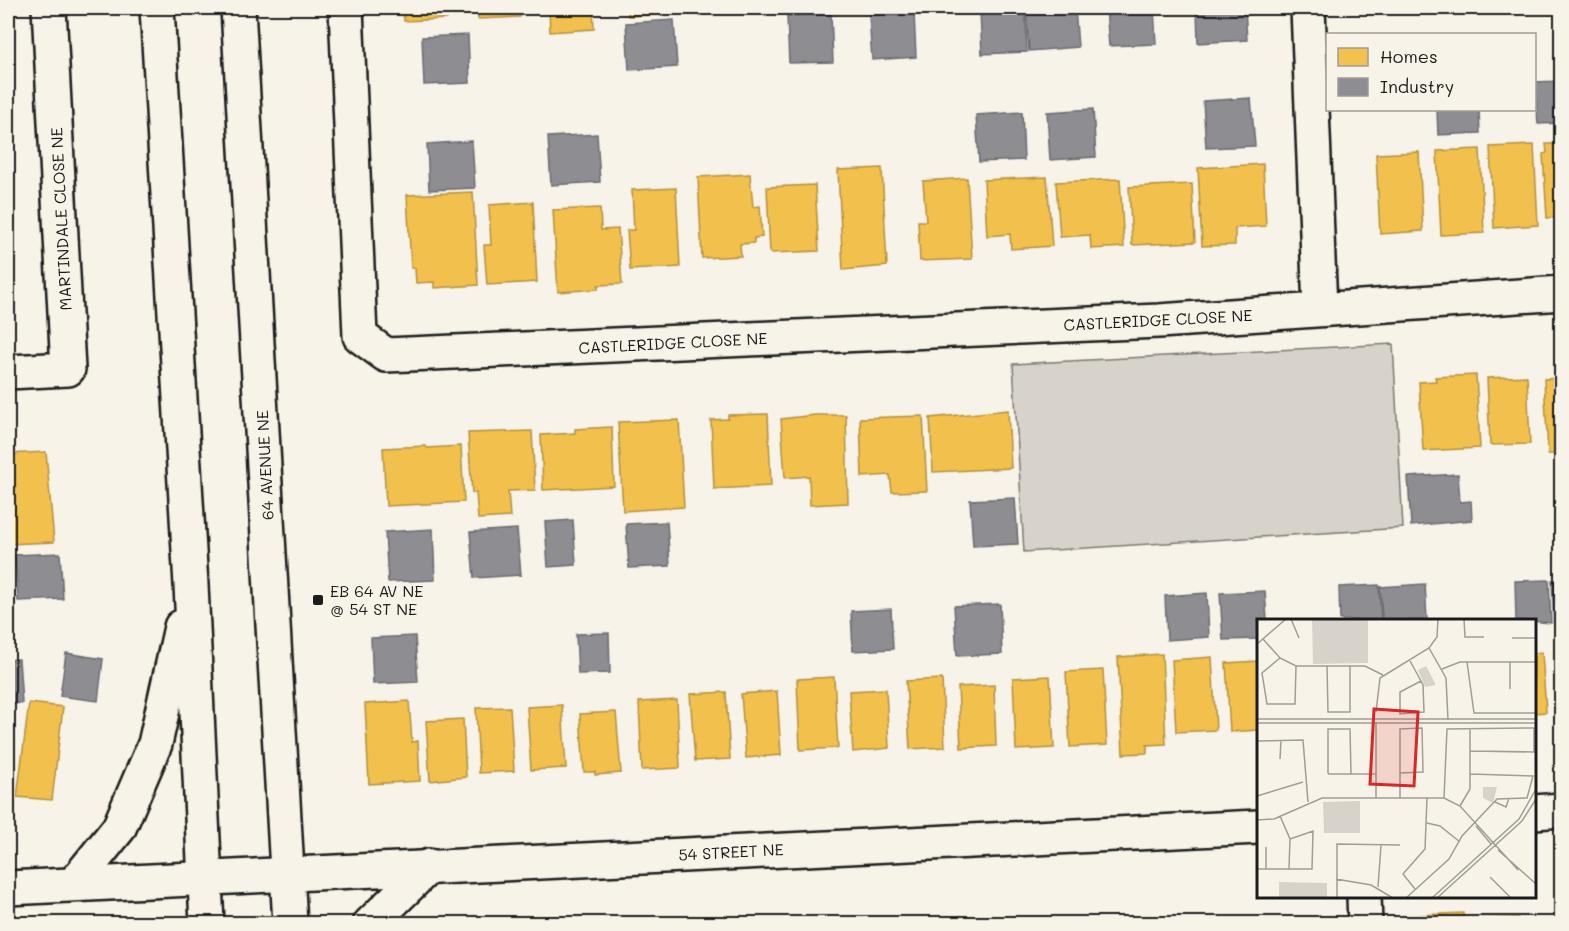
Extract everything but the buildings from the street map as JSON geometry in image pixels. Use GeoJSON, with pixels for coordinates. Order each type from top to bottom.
{"type":"FeatureCollection","features":[{"type":"Feature","properties":{"kind":"street","name":"MARTINDALE CLOSE NE"},"geometry":{"type":"LineString","coordinates":[[8,372],[68,369],[49,8]]}},
{"type":"Feature","properties":{"kind":"street"},"geometry":{"type":"LineString","coordinates":[[157,8],[191,585],[207,924]]}},
{"type":"Feature","properties":{"kind":"street","name":"64 AVENUE NE"},"geometry":{"type":"LineString","coordinates":[[238,8],[290,924]]}},
{"type":"Feature","properties":{"kind":"street","name":"CASTLERIDGE CLOSE NE"},"geometry":{"type":"LineString","coordinates":[[346,8],[360,336],[386,355],[1159,321],[1562,293]]}},
{"type":"Feature","properties":{"kind":"street"},"geometry":{"type":"LineString","coordinates":[[1308,8],[1320,309]]}},
{"type":"Feature","properties":{"kind":"street"},"geometry":{"type":"LineString","coordinates":[[74,884],[119,828],[155,744],[191,585]]}},
{"type":"Feature","properties":{"kind":"street"},"geometry":{"type":"LineString","coordinates":[[1536,812],[1562,810]]}},
{"type":"Feature","properties":{"kind":"street","name":"54 STREET NE"},"geometry":{"type":"LineString","coordinates":[[8,888],[1257,826]]}},
{"type":"Feature","properties":{"kind":"street"},"geometry":{"type":"LineString","coordinates":[[370,924],[429,866]]}},
{"type":"Feature","properties":{"kind":"street"},"geometry":{"type":"LineString","coordinates":[[1364,898],[1365,924]]}},
{"type":"Feature","properties":{"kind":"shaded area"},"geometry":{"type":"Polygon","coordinates":[[[1393,344],[1403,528],[1024,552],[1013,364],[1393,344]]]}},
{"type":"Feature","properties":{"kind":"place","name":"EB 64 AV NE @ 54 ST NE"},"geometry":{"type":"Point","coordinates":[318,600]}}]}
